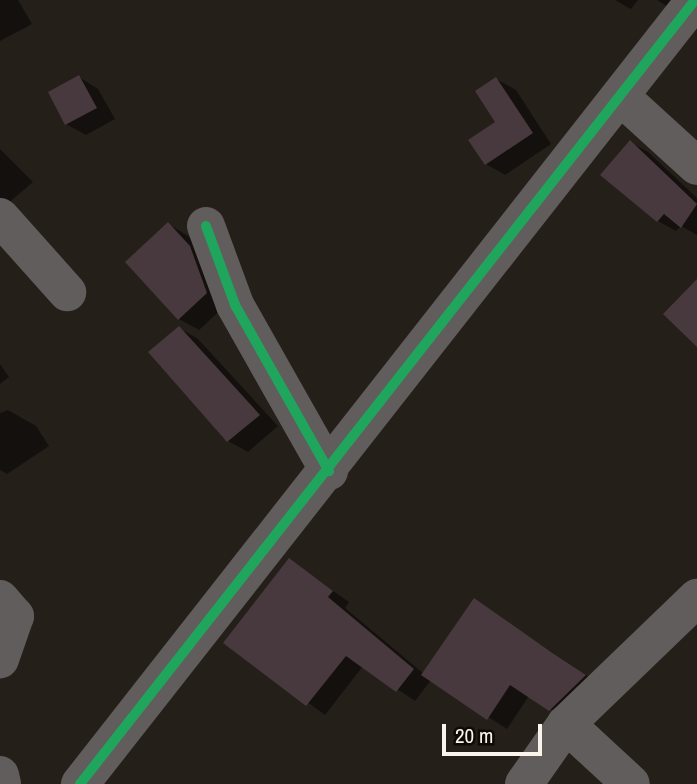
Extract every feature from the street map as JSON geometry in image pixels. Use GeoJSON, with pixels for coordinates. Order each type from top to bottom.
{"type":"FeatureCollection","features":[{"type":"Feature","properties":{"kind":"street"},"geometry":{"type":"LineString","coordinates":[[80,784],[329,471],[695,0]]}},
{"type":"Feature","properties":{"kind":"street"},"geometry":{"type":"LineString","coordinates":[[620,96],[697,166]]}},
{"type":"Feature","properties":{"kind":"street"},"geometry":{"type":"LineString","coordinates":[[0,217],[67,292]]}},
{"type":"Feature","properties":{"kind":"street"},"geometry":{"type":"LineString","coordinates":[[206,226],[235,305],[329,471]]}},
{"type":"Feature","properties":{"kind":"street"},"geometry":{"type":"LineString","coordinates":[[524,784],[566,724],[697,598]]}},
{"type":"Feature","properties":{"kind":"street"},"geometry":{"type":"LineString","coordinates":[[0,599],[15,617],[0,659]]}},
{"type":"Feature","properties":{"kind":"street"},"geometry":{"type":"LineString","coordinates":[[566,724],[631,784]]}},
{"type":"Feature","properties":{"kind":"street"},"geometry":{"type":"LineString","coordinates":[[0,775],[2,784]]}},
{"type":"Feature","properties":{"kind":"building"},"geometry":{"type":"Polygon","coordinates":[[[79,75],[97,108],[65,125],[48,92],[79,75]]]}},
{"type":"Feature","properties":{"kind":"building"},"geometry":{"type":"Polygon","coordinates":[[[496,77],[533,133],[485,165],[468,140],[495,122],[475,91],[496,77]]]}},
{"type":"Feature","properties":{"kind":"building"},"geometry":{"type":"Polygon","coordinates":[[[630,140],[697,204],[681,228],[664,214],[657,222],[600,175],[630,140]]]}},
{"type":"Feature","properties":{"kind":"building"},"geometry":{"type":"Polygon","coordinates":[[[168,222],[190,246],[207,293],[178,320],[125,262],[168,222]]]}},
{"type":"Feature","properties":{"kind":"building"},"geometry":{"type":"Polygon","coordinates":[[[697,279],[697,347],[663,314],[697,279]]]}},
{"type":"Feature","properties":{"kind":"building"},"geometry":{"type":"Polygon","coordinates":[[[179,326],[260,415],[227,442],[148,352],[179,326]]]}},
{"type":"Feature","properties":{"kind":"building"},"geometry":{"type":"Polygon","coordinates":[[[289,558],[333,591],[328,597],[414,669],[396,692],[346,656],[306,706],[223,643],[289,558]]]}},
{"type":"Feature","properties":{"kind":"building"},"geometry":{"type":"Polygon","coordinates":[[[474,598],[586,675],[549,711],[510,685],[487,720],[421,675],[474,598]]]}},
{"type":"Feature","properties":{"kind":"cycle path"},"geometry":{"type":"LineString","coordinates":[[80,784],[695,0]]}},
{"type":"Feature","properties":{"kind":"cycle path"},"geometry":{"type":"LineString","coordinates":[[206,226],[235,305],[329,471]]}}]}
